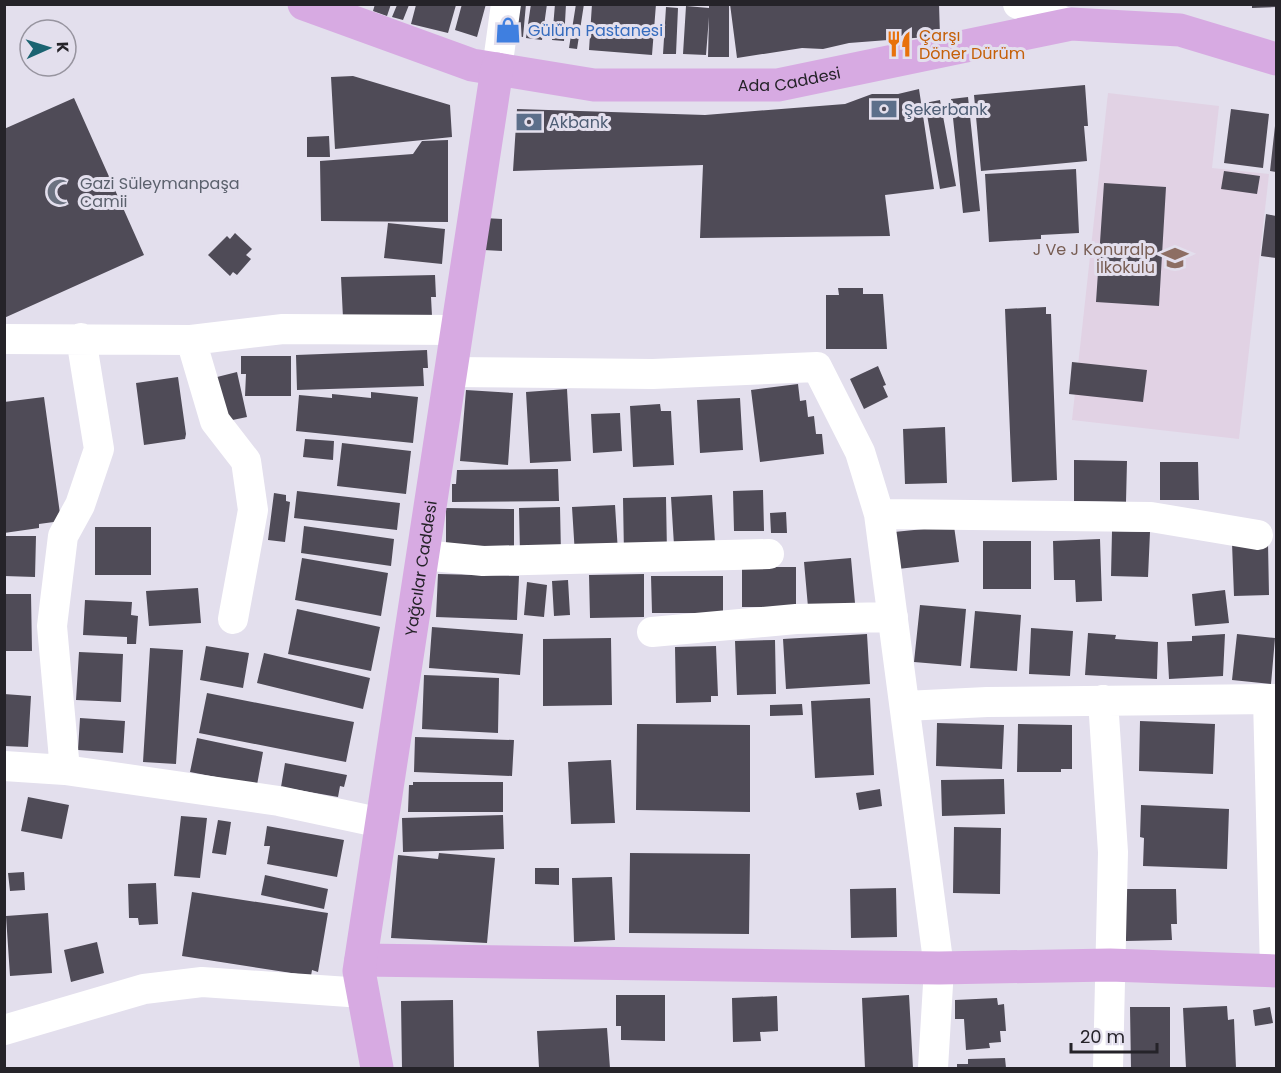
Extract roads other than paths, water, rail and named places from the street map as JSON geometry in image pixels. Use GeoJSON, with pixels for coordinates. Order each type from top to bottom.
{"type":"FeatureCollection","features":[{"type":"Feature","properties":{"kind":"main road","name":"Ada Caddesi"},"geometry":{"type":"LineString","coordinates":[[304,4],[472,65],[594,85],[778,85],[1071,24],[1176,17],[1276,59]]}},
{"type":"Feature","properties":{"kind":"main road","name":"Yağcılar Caddesi"},"geometry":{"type":"LineString","coordinates":[[377,1068],[359,971],[497,69]]}},
{"type":"Feature","properties":{"kind":"main road"},"geometry":{"type":"LineString","coordinates":[[361,960],[939,968],[1110,965],[1276,970]]}},
{"type":"Feature","properties":{"kind":"street"},"geometry":{"type":"LineString","coordinates":[[497,69],[506,4]]}},
{"type":"Feature","properties":{"kind":"street"},"geometry":{"type":"LineString","coordinates":[[1018,4],[1071,24]]}},
{"type":"Feature","properties":{"kind":"street"},"geometry":{"type":"LineString","coordinates":[[4,339],[192,340],[283,329],[457,330]]}},
{"type":"Feature","properties":{"kind":"street"},"geometry":{"type":"LineString","coordinates":[[65,770],[52,626],[63,537],[80,505],[99,449],[81,338]]}},
{"type":"Feature","properties":{"kind":"street"},"geometry":{"type":"LineString","coordinates":[[192,340],[215,421],[246,461],[253,510],[233,619]]}},
{"type":"Feature","properties":{"kind":"street"},"geometry":{"type":"LineString","coordinates":[[451,372],[653,374],[817,367],[860,452],[879,514],[939,968],[933,1068]]}},
{"type":"Feature","properties":{"kind":"street"},"geometry":{"type":"LineString","coordinates":[[879,514],[1151,517],[1258,535]]}},
{"type":"Feature","properties":{"kind":"street"},"geometry":{"type":"LineString","coordinates":[[423,555],[483,561],[769,554]]}},
{"type":"Feature","properties":{"kind":"street"},"geometry":{"type":"LineString","coordinates":[[652,632],[796,619],[893,617]]}},
{"type":"Feature","properties":{"kind":"street"},"geometry":{"type":"LineString","coordinates":[[905,706],[1103,700],[1272,699],[1276,970]]}},
{"type":"Feature","properties":{"kind":"street"},"geometry":{"type":"LineString","coordinates":[[1103,700],[1113,852],[1108,1068]]}},
{"type":"Feature","properties":{"kind":"street"},"geometry":{"type":"LineString","coordinates":[[4,766],[65,770],[279,801],[382,823]]}},
{"type":"Feature","properties":{"kind":"street"},"geometry":{"type":"LineString","coordinates":[[4,1030],[144,989],[202,982],[363,993]]}},
{"type":"Feature","properties":{"kind":"place","name":"Gülüm Pastanesi"},"geometry":{"type":"Point","coordinates":[508,30]}},
{"type":"Feature","properties":{"kind":"place","name":"Çarşı Döner Dürüm"},"geometry":{"type":"Point","coordinates":[899,44]}},
{"type":"Feature","properties":{"kind":"place","name":"Şekerbank"},"geometry":{"type":"Point","coordinates":[884,109]}},
{"type":"Feature","properties":{"kind":"place","name":"Akbank"},"geometry":{"type":"Point","coordinates":[529,122]}},
{"type":"Feature","properties":{"kind":"place","name":"Gazi Süleymanpaşa Camii"},"geometry":{"type":"Point","coordinates":[60,192]}},
{"type":"Feature","properties":{"kind":"place","name":"J Ve J Konuralp İlkokulu"},"geometry":{"type":"Point","coordinates":[1175,258]}}]}
